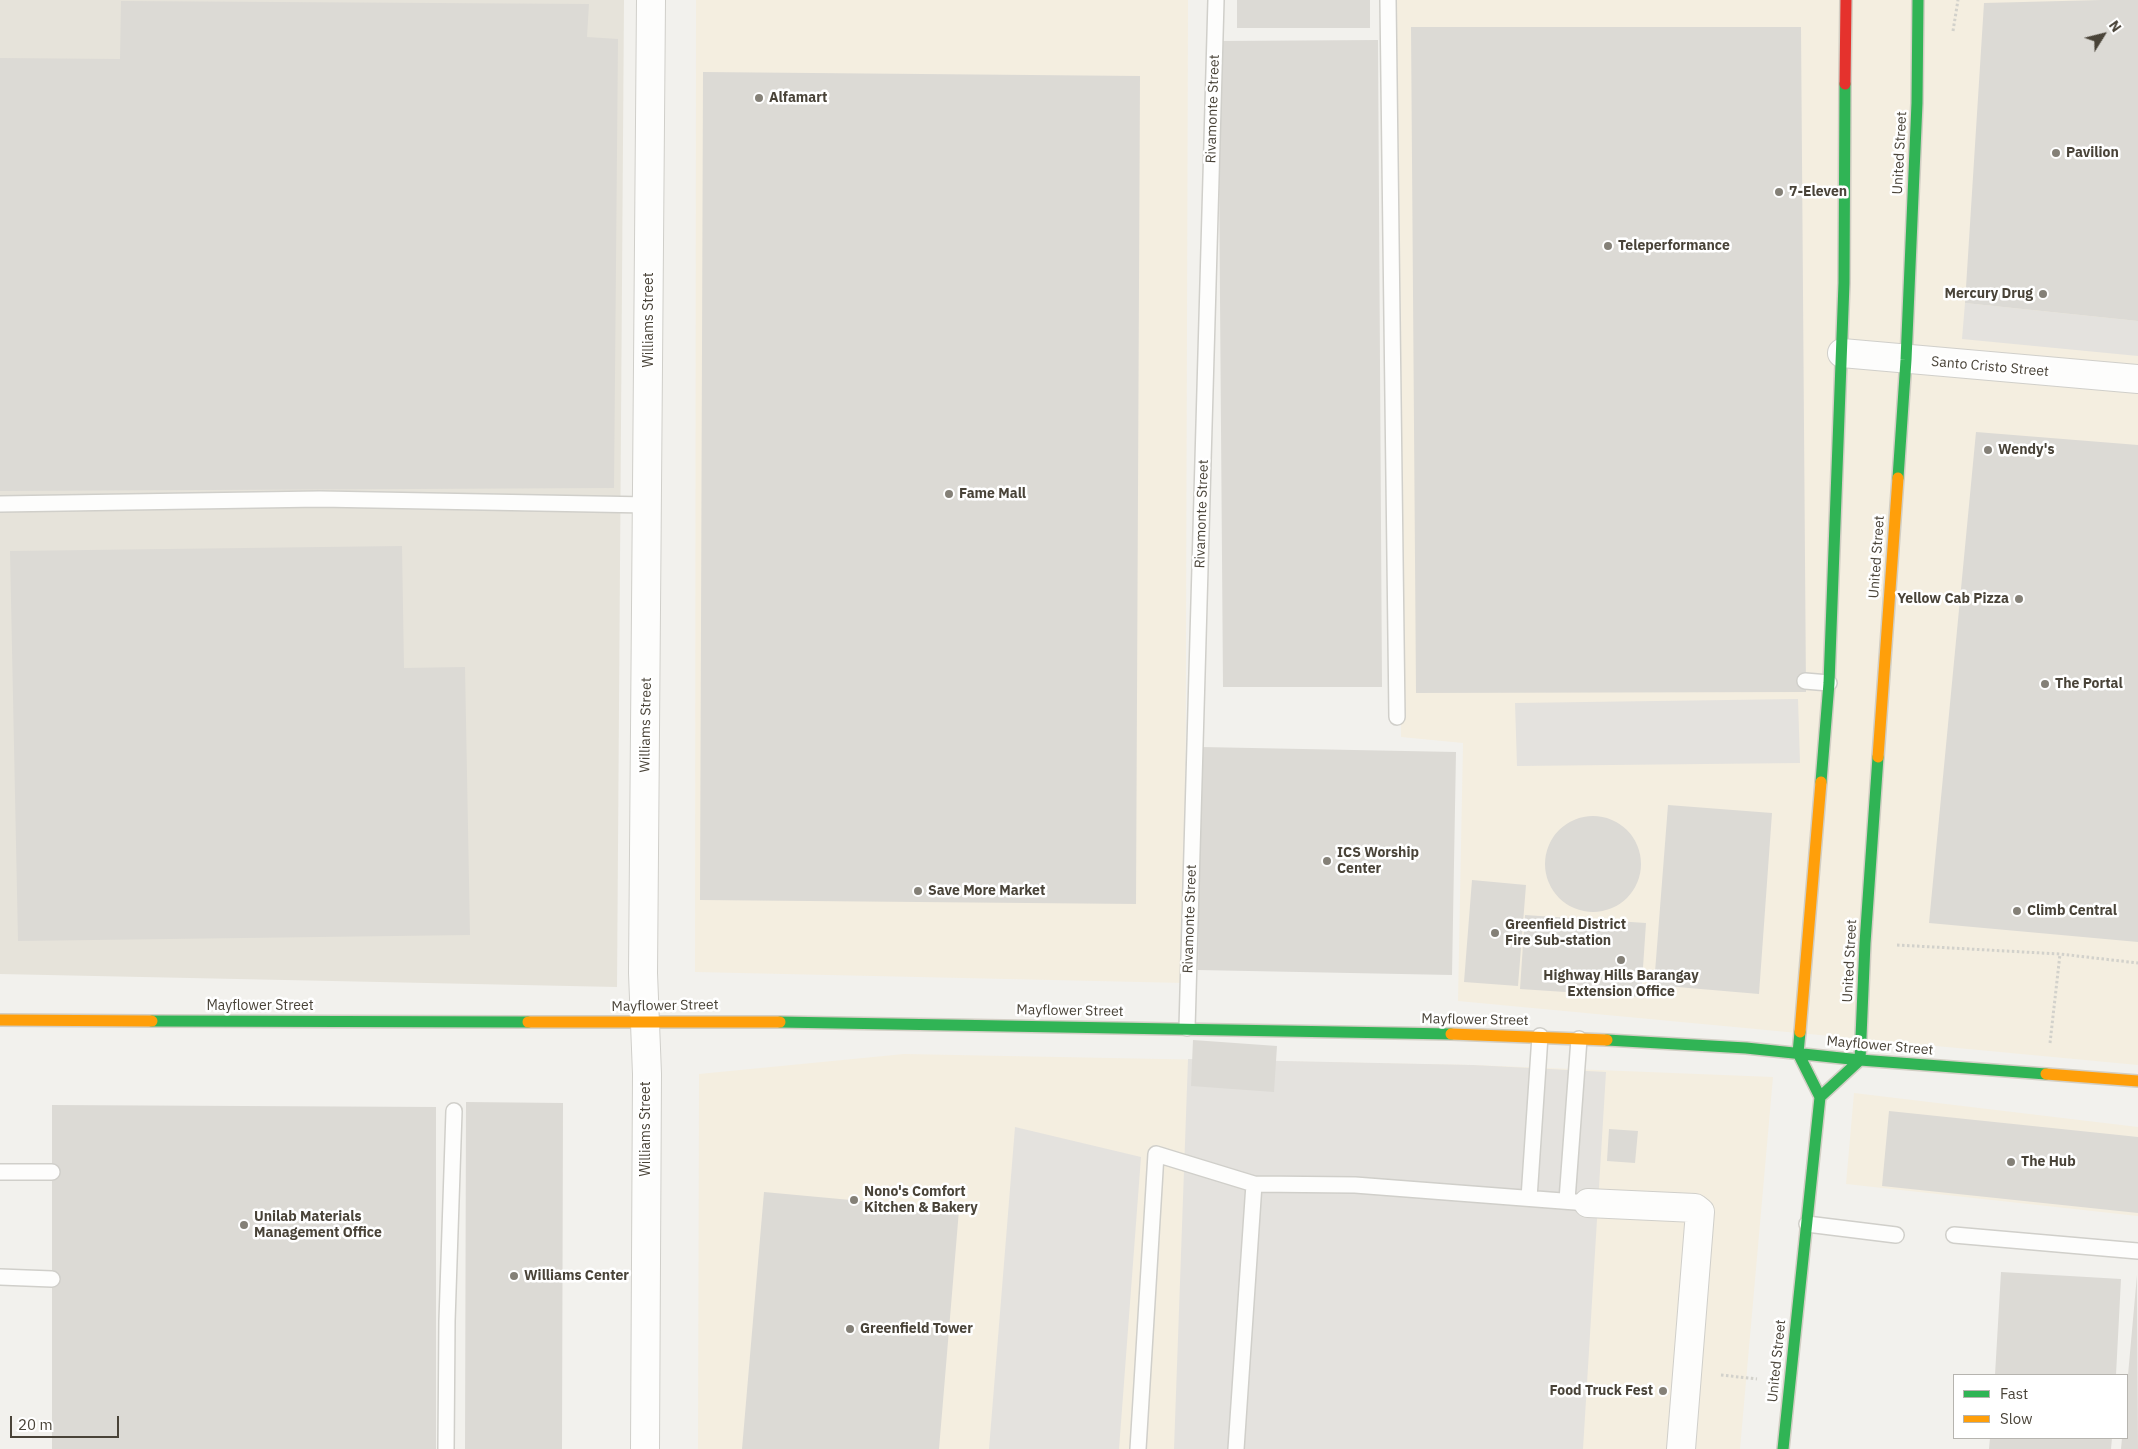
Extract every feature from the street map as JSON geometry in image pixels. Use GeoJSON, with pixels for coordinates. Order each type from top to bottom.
{"type":"FeatureCollection","features":[{"type":"Feature","properties":{"kind":"street","name":"Williams Street"},"geometry":{"type":"LineString","coordinates":[[645,1449],[647,1074],[644,1022],[651,0]]}},
{"type":"Feature","properties":{"kind":"street"},"geometry":{"type":"LineString","coordinates":[[1846,0],[1842,353],[1829,683],[1798,1054],[1820,1097],[1860,1060]]}},
{"type":"Feature","properties":{"kind":"street","name":"United Street"},"geometry":{"type":"LineString","coordinates":[[1860,1060],[1865,943],[1906,360],[1917,103],[1918,0]]}},
{"type":"Feature","properties":{"kind":"street","name":"Santo Cristo Street"},"geometry":{"type":"LineString","coordinates":[[1842,353],[2138,379]]}},
{"type":"Feature","properties":{"kind":"street","name":"Mayflower Street"},"geometry":{"type":"LineString","coordinates":[[0,1020],[644,1022],[701,1020],[1540,1036],[1746,1048],[1860,1060],[2047,1072],[2138,1081]]}},
{"type":"Feature","properties":{"kind":"street","name":"United Street"},"geometry":{"type":"LineString","coordinates":[[1783,1449],[1820,1097]]}},
{"type":"Feature","properties":{"kind":"street"},"geometry":{"type":"LineString","coordinates":[[1578,1201],[1695,1208],[1700,1212],[1681,1449]]}},
{"type":"Feature","properties":{"kind":"lane","name":"Rivamonte Street"},"geometry":{"type":"LineString","coordinates":[[1187,1028],[1216,0]]}},
{"type":"Feature","properties":{"kind":"lane"},"geometry":{"type":"LineString","coordinates":[[1388,0],[1397,717]]}},
{"type":"Feature","properties":{"kind":"lane"},"geometry":{"type":"LineString","coordinates":[[0,504],[320,499],[648,505]]}},
{"type":"Feature","properties":{"kind":"lane"},"geometry":{"type":"LineString","coordinates":[[1806,681],[1829,683]]}},
{"type":"Feature","properties":{"kind":"lane"},"geometry":{"type":"LineString","coordinates":[[1530,1198],[1540,1036]]}},
{"type":"Feature","properties":{"kind":"lane"},"geometry":{"type":"LineString","coordinates":[[1138,1449],[1156,1154],[1254,1184],[1355,1185],[1578,1201],[1579,1039]]}},
{"type":"Feature","properties":{"kind":"lane"},"geometry":{"type":"LineString","coordinates":[[446,1449],[447,1321],[454,1110]]}},
{"type":"Feature","properties":{"kind":"lane"},"geometry":{"type":"LineString","coordinates":[[0,1172],[52,1172]]}},
{"type":"Feature","properties":{"kind":"lane"},"geometry":{"type":"LineString","coordinates":[[1236,1449],[1254,1184]]}},
{"type":"Feature","properties":{"kind":"lane"},"geometry":{"type":"LineString","coordinates":[[1807,1224],[1896,1235]]}},
{"type":"Feature","properties":{"kind":"lane"},"geometry":{"type":"LineString","coordinates":[[1954,1235],[2138,1251]]}},
{"type":"Feature","properties":{"kind":"lane"},"geometry":{"type":"LineString","coordinates":[[0,1278],[52,1279]]}},
{"type":"Feature","properties":{"kind":"path"},"geometry":{"type":"LineString","coordinates":[[1865,943],[2060,954],[2138,963]]}},
{"type":"Feature","properties":{"kind":"path"},"geometry":{"type":"LineString","coordinates":[[2047,1072],[2060,954]]}},
{"type":"Feature","properties":{"kind":"path"},"geometry":{"type":"LineString","coordinates":[[1687,1372],[1790,1382]]}},
{"type":"Feature","properties":{"kind":"shaded area"},"geometry":{"type":"Polygon","coordinates":[[[0,0],[624,0],[617,987],[0,974],[0,0]]]}},
{"type":"Feature","properties":{"kind":"shaded area"},"geometry":{"type":"Polygon","coordinates":[[[696,0],[1188,0],[1185,983],[695,972],[696,0]]]}},
{"type":"Feature","properties":{"kind":"shaded area"},"geometry":{"type":"Polygon","coordinates":[[[1397,0],[2138,0],[2138,1065],[1458,1001],[1463,743],[1401,737],[1397,0]]]}},
{"type":"Feature","properties":{"kind":"shaded area"},"geometry":{"type":"Polygon","coordinates":[[[1965,303],[2138,321],[2138,356],[1962,339],[1965,303]]]}},
{"type":"Feature","properties":{"kind":"shaded area"},"geometry":{"type":"Polygon","coordinates":[[[1798,699],[1800,763],[1517,766],[1515,703],[1798,699]]]}},
{"type":"Feature","properties":{"kind":"shaded area"},"geometry":{"type":"Polygon","coordinates":[[[904,1054],[1473,1065],[1773,1077],[1740,1449],[698,1449],[699,1074],[904,1054]]]}},
{"type":"Feature","properties":{"kind":"shaded area"},"geometry":{"type":"Polygon","coordinates":[[[1188,1059],[1473,1065],[1606,1072],[1583,1449],[1174,1449],[1188,1059]]]}},
{"type":"Feature","properties":{"kind":"shaded area","name":"The Hub"},"geometry":{"type":"Polygon","coordinates":[[[1854,1093],[2138,1127],[2138,1216],[1846,1184],[1854,1093]]]}},
{"type":"Feature","properties":{"kind":"shaded area"},"geometry":{"type":"Polygon","coordinates":[[[1015,1127],[1141,1157],[1119,1449],[989,1449],[1015,1127]]]}},
{"type":"Feature","properties":{"kind":"building"},"geometry":{"type":"Polygon","coordinates":[[[1237,0],[1370,0],[1370,28],[1237,28],[1237,0]]]}},
{"type":"Feature","properties":{"kind":"building","name":"Pavilion"},"geometry":{"type":"Polygon","coordinates":[[[2138,0],[2138,321],[1965,303],[1984,3],[2138,0]]]}},
{"type":"Feature","properties":{"kind":"building"},"geometry":{"type":"Polygon","coordinates":[[[121,1],[589,4],[587,37],[618,39],[614,488],[0,491],[0,58],[120,59],[121,1]]]}},
{"type":"Feature","properties":{"kind":"building","name":"Teleperformance"},"geometry":{"type":"Polygon","coordinates":[[[1411,27],[1801,27],[1806,692],[1416,693],[1411,27]]]}},
{"type":"Feature","properties":{"kind":"building"},"geometry":{"type":"Polygon","coordinates":[[[1378,40],[1382,687],[1223,687],[1218,41],[1378,40]]]}},
{"type":"Feature","properties":{"kind":"building"},"geometry":{"type":"Polygon","coordinates":[[[703,72],[1140,76],[1136,904],[700,900],[703,72]]]}},
{"type":"Feature","properties":{"kind":"building","name":"The Portal"},"geometry":{"type":"Polygon","coordinates":[[[1976,432],[2138,445],[2138,942],[1929,923],[1976,432]]]}},
{"type":"Feature","properties":{"kind":"building"},"geometry":{"type":"Polygon","coordinates":[[[402,546],[404,668],[465,667],[470,935],[18,941],[10,551],[402,546]]]}},
{"type":"Feature","properties":{"kind":"building","name":"ICS Worship Center"},"geometry":{"type":"Polygon","coordinates":[[[1201,747],[1456,752],[1452,975],[1198,970],[1201,747]]]}},
{"type":"Feature","properties":{"kind":"building"},"geometry":{"type":"Polygon","coordinates":[[[1668,805],[1772,813],[1759,994],[1654,985],[1668,805]]]}},
{"type":"Feature","properties":{"kind":"building"},"geometry":{"type":"Polygon","coordinates":[[[1584,816],[1602,816],[1620,824],[1633,837],[1641,855],[1638,883],[1620,904],[1602,912],[1584,912],[1566,904],[1553,891],[1545,873],[1545,855],[1553,837],[1566,824],[1584,816]]]}},
{"type":"Feature","properties":{"kind":"building","name":"Greenfield District Fire Sub-station"},"geometry":{"type":"Polygon","coordinates":[[[1472,880],[1526,885],[1518,986],[1464,982],[1472,880]]]}},
{"type":"Feature","properties":{"kind":"building"},"geometry":{"type":"Polygon","coordinates":[[[1525,915],[1646,923],[1641,997],[1520,989],[1525,915]]]}},
{"type":"Feature","properties":{"kind":"building"},"geometry":{"type":"Polygon","coordinates":[[[1193,1040],[1277,1046],[1274,1092],[1191,1086],[1193,1040]]]}},
{"type":"Feature","properties":{"kind":"building","name":"Williams Center"},"geometry":{"type":"Polygon","coordinates":[[[466,1102],[563,1103],[562,1449],[465,1449],[466,1102]]]}},
{"type":"Feature","properties":{"kind":"building","name":"Unilab Materials Management Office"},"geometry":{"type":"Polygon","coordinates":[[[52,1105],[436,1107],[436,1449],[52,1449],[52,1105]]]}},
{"type":"Feature","properties":{"kind":"building","name":"The Hub"},"geometry":{"type":"Polygon","coordinates":[[[1889,1111],[2138,1137],[2138,1213],[1882,1186],[1889,1111]]]}},
{"type":"Feature","properties":{"kind":"building"},"geometry":{"type":"Polygon","coordinates":[[[1609,1129],[1638,1131],[1635,1163],[1607,1161],[1609,1129]]]}},
{"type":"Feature","properties":{"kind":"building","name":"Greenfield Tower"},"geometry":{"type":"Polygon","coordinates":[[[764,1192],[959,1210],[939,1449],[742,1449],[764,1192]]]}},
{"type":"Feature","properties":{"kind":"building"},"geometry":{"type":"Polygon","coordinates":[[[2001,1272],[2121,1279],[2116,1374],[1995,1374],[2001,1272]]]}},
{"type":"Feature","properties":{"kind":"building"},"geometry":{"type":"Polygon","coordinates":[[[2137,1275],[2138,1449],[2121,1449],[2122,1439],[2128,1439],[2128,1375],[2137,1275]]]}},
{"type":"Feature","properties":{"kind":"building"},"geometry":{"type":"Polygon","coordinates":[[[1990,1439],[2112,1439],[2111,1449],[1989,1449],[1990,1439]]]}},
{"type":"Feature","properties":{"kind":"traffic: fast"},"geometry":{"type":"LineString","coordinates":[[1898,478],[1906,360],[1917,103],[1918,0]]}},
{"type":"Feature","properties":{"kind":"traffic: fast"},"geometry":{"type":"LineString","coordinates":[[1821,782],[1829,683],[1844,283],[1845,84]]}},
{"type":"Feature","properties":{"kind":"traffic: fast"},"geometry":{"type":"LineString","coordinates":[[1820,1097],[1860,1060],[1865,943],[1878,757]]}},
{"type":"Feature","properties":{"kind":"traffic: fast"},"geometry":{"type":"LineString","coordinates":[[152,1021],[528,1022]]}},
{"type":"Feature","properties":{"kind":"traffic: fast"},"geometry":{"type":"LineString","coordinates":[[780,1022],[1451,1034]]}},
{"type":"Feature","properties":{"kind":"traffic: fast"},"geometry":{"type":"LineString","coordinates":[[1783,1449],[1820,1097],[1798,1053],[1800,1032]]}},
{"type":"Feature","properties":{"kind":"traffic: fast"},"geometry":{"type":"LineString","coordinates":[[1607,1040],[1746,1048],[1860,1060],[2046,1074]]}},
{"type":"Feature","properties":{"kind":"traffic: slow"},"geometry":{"type":"LineString","coordinates":[[1878,757],[1898,478]]}},
{"type":"Feature","properties":{"kind":"traffic: slow"},"geometry":{"type":"LineString","coordinates":[[1800,1032],[1821,782]]}},
{"type":"Feature","properties":{"kind":"traffic: slow"},"geometry":{"type":"LineString","coordinates":[[0,1020],[152,1021]]}},
{"type":"Feature","properties":{"kind":"traffic: slow"},"geometry":{"type":"LineString","coordinates":[[528,1022],[780,1022]]}},
{"type":"Feature","properties":{"kind":"traffic: slow"},"geometry":{"type":"LineString","coordinates":[[1451,1034],[1607,1040]]}},
{"type":"Feature","properties":{"kind":"traffic: slow"},"geometry":{"type":"LineString","coordinates":[[2046,1074],[2138,1081]]}},
{"type":"Feature","properties":{"kind":"traffic: jam"},"geometry":{"type":"LineString","coordinates":[[1845,84],[1846,0]]}},
{"type":"Feature","properties":{"kind":"place","name":"Alfamart"},"geometry":{"type":"Point","coordinates":[759,98]}},
{"type":"Feature","properties":{"kind":"place","name":"Pavilion"},"geometry":{"type":"Point","coordinates":[2056,153]}},
{"type":"Feature","properties":{"kind":"place","name":"7-Eleven"},"geometry":{"type":"Point","coordinates":[1779,192]}},
{"type":"Feature","properties":{"kind":"place","name":"Teleperformance"},"geometry":{"type":"Point","coordinates":[1608,246]}},
{"type":"Feature","properties":{"kind":"place","name":"Mercury Drug"},"geometry":{"type":"Point","coordinates":[2043,294]}},
{"type":"Feature","properties":{"kind":"place","name":"Wendy's"},"geometry":{"type":"Point","coordinates":[1988,450]}},
{"type":"Feature","properties":{"kind":"place","name":"Fame Mall"},"geometry":{"type":"Point","coordinates":[949,494]}},
{"type":"Feature","properties":{"kind":"place","name":"Yellow Cab Pizza"},"geometry":{"type":"Point","coordinates":[2019,599]}},
{"type":"Feature","properties":{"kind":"place","name":"The Portal"},"geometry":{"type":"Point","coordinates":[2045,684]}},
{"type":"Feature","properties":{"kind":"place","name":"ICS Worship Center"},"geometry":{"type":"Point","coordinates":[1327,861]}},
{"type":"Feature","properties":{"kind":"place","name":"Save More Market"},"geometry":{"type":"Point","coordinates":[918,891]}},
{"type":"Feature","properties":{"kind":"place","name":"Climb Central"},"geometry":{"type":"Point","coordinates":[2017,911]}},
{"type":"Feature","properties":{"kind":"place","name":"Greenfield District Fire Sub-station"},"geometry":{"type":"Point","coordinates":[1495,933]}},
{"type":"Feature","properties":{"kind":"place","name":"Highway Hills Barangay Extension Office"},"geometry":{"type":"Point","coordinates":[1621,960]}},
{"type":"Feature","properties":{"kind":"place","name":"The Hub"},"geometry":{"type":"Point","coordinates":[2011,1162]}},
{"type":"Feature","properties":{"kind":"place","name":"Nono's Comfort Kitchen & Bakery"},"geometry":{"type":"Point","coordinates":[854,1200]}},
{"type":"Feature","properties":{"kind":"place","name":"Unilab Materials Management Office"},"geometry":{"type":"Point","coordinates":[244,1225]}},
{"type":"Feature","properties":{"kind":"place","name":"Williams Center"},"geometry":{"type":"Point","coordinates":[514,1276]}},
{"type":"Feature","properties":{"kind":"place","name":"Greenfield Tower"},"geometry":{"type":"Point","coordinates":[850,1329]}},
{"type":"Feature","properties":{"kind":"place","name":"Food Truck Fest"},"geometry":{"type":"Point","coordinates":[1663,1391]}}]}
